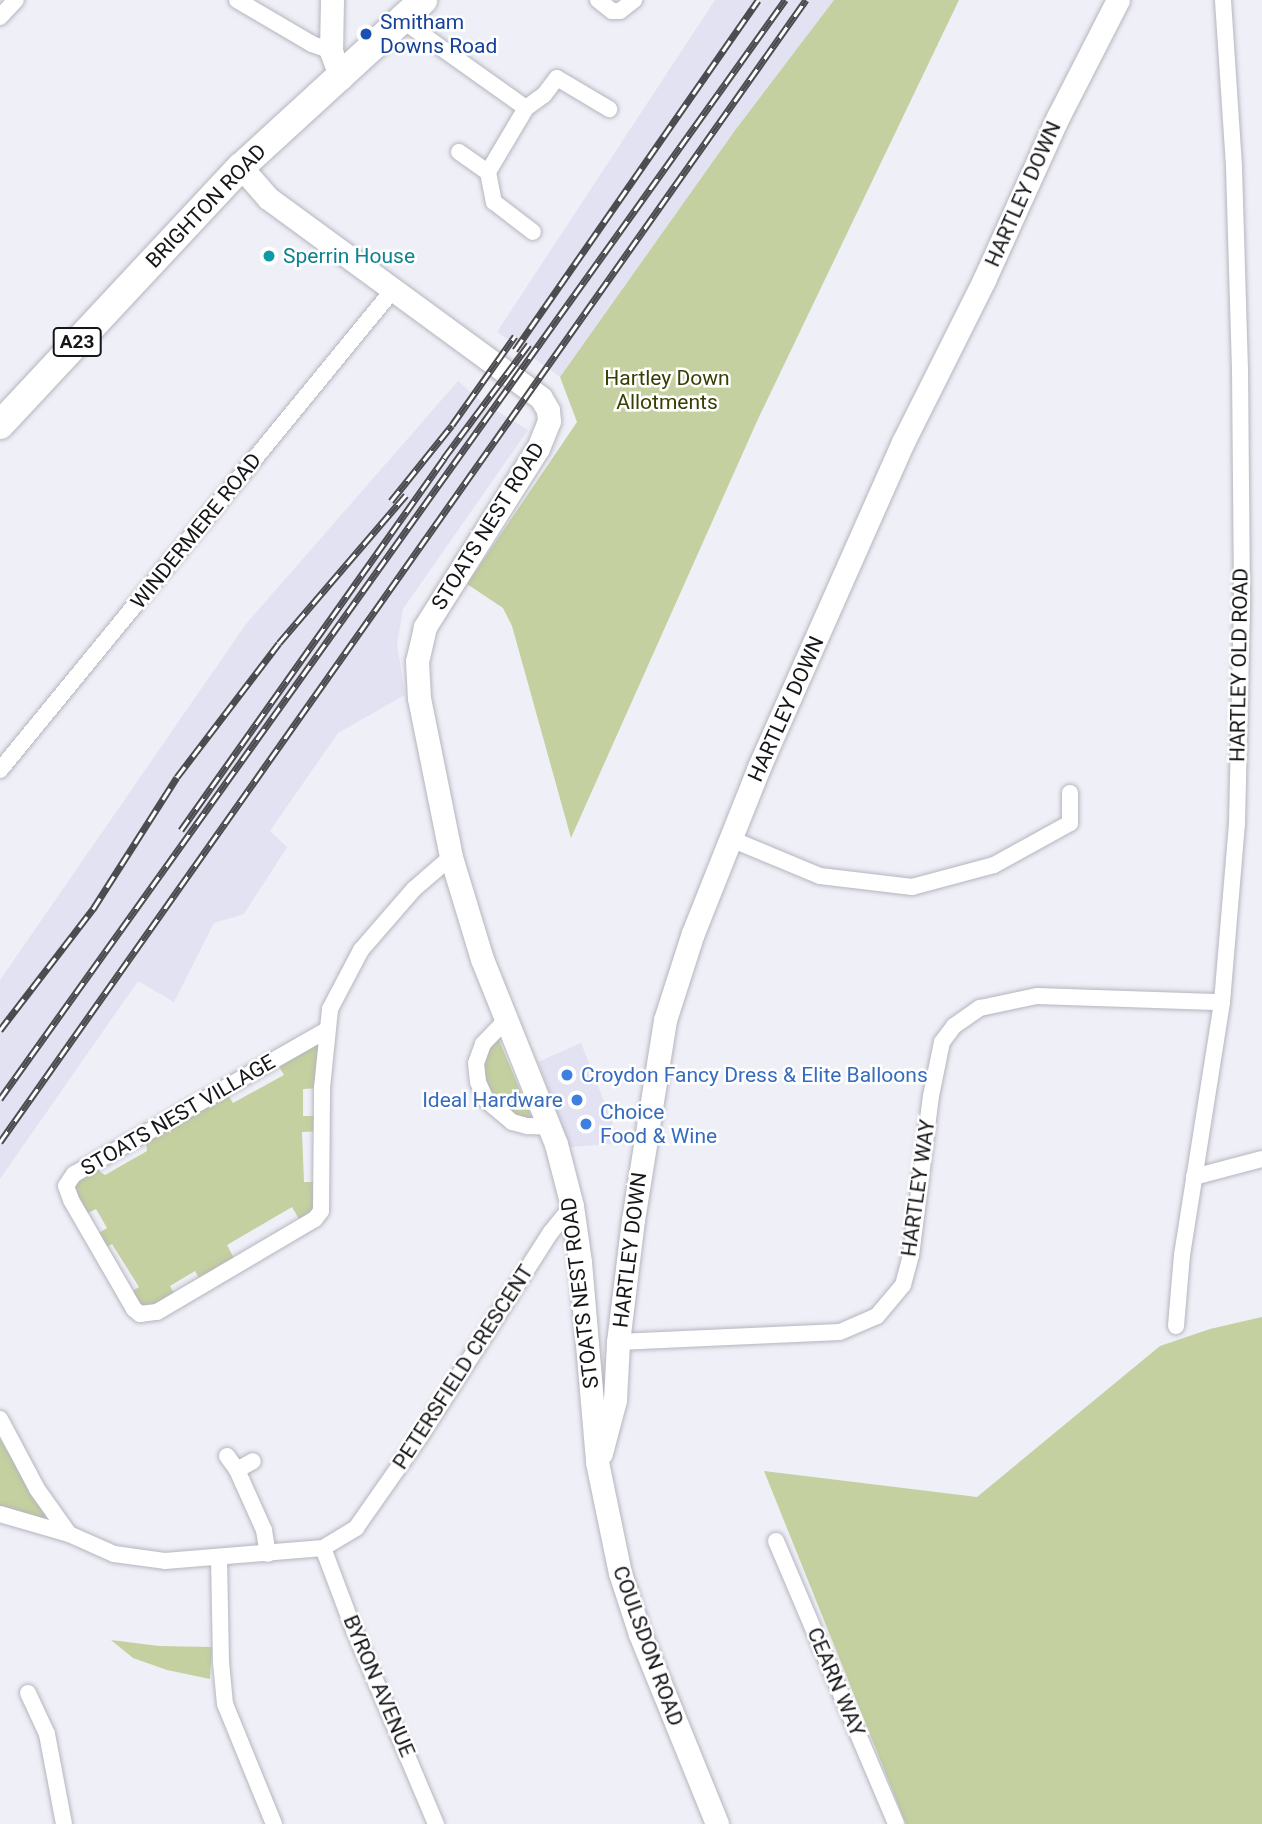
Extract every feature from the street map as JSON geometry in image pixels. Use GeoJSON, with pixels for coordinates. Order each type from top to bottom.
{"type":"FeatureCollection","features":[{"type":"Feature","properties":{"kind":"highway","name":"BRIGHTON ROAD"},"geometry":{"type":"LineString","coordinates":[[0,425],[241,167],[424,0]]}},
{"type":"Feature","properties":{"kind":"main road"},"geometry":{"type":"LineString","coordinates":[[332,0],[331,51],[341,78]]}},
{"type":"Feature","properties":{"kind":"main road","name":"HARTLEY DOWN"},"geometry":{"type":"LineString","coordinates":[[597,1462],[608,1434],[615,1400],[618,1342],[644,1145],[665,1020],[693,933],[803,665],[903,442],[984,280],[1058,117],[1118,0]]}},
{"type":"Feature","properties":{"kind":"main road","name":"STOATS NEST ROAD"},"geometry":{"type":"LineString","coordinates":[[241,167],[268,198],[541,398],[548,410],[549,421],[538,449],[425,627],[416,661],[429,755],[451,857],[505,1021],[550,1127],[572,1206],[580,1262],[597,1462]]}},
{"type":"Feature","properties":{"kind":"main road","name":"COULSDON ROAD"},"geometry":{"type":"LineString","coordinates":[[597,1462],[611,1539],[640,1634],[718,1824]]}},
{"type":"Feature","properties":{"kind":"street"},"geometry":{"type":"LineString","coordinates":[[0,17],[16,0]]}},
{"type":"Feature","properties":{"kind":"street"},"geometry":{"type":"LineString","coordinates":[[237,0],[312,44],[331,51]]}},
{"type":"Feature","properties":{"kind":"street"},"geometry":{"type":"LineString","coordinates":[[598,0],[612,11],[620,11],[634,0]]}},
{"type":"Feature","properties":{"kind":"street","name":"HARTLEY OLD ROAD"},"geometry":{"type":"LineString","coordinates":[[1176,1326],[1182,1255],[1222,1002],[1237,824],[1242,597],[1234,166],[1223,0]]}},
{"type":"Feature","properties":{"kind":"street"},"geometry":{"type":"LineString","coordinates":[[402,20],[526,108]]}},
{"type":"Feature","properties":{"kind":"street"},"geometry":{"type":"LineString","coordinates":[[533,232],[494,202],[488,172],[526,108],[544,94],[557,78],[609,109]]}},
{"type":"Feature","properties":{"kind":"street"},"geometry":{"type":"LineString","coordinates":[[459,152],[488,172]]}},
{"type":"Feature","properties":{"kind":"street","name":"WINDERMERE ROAD"},"geometry":{"type":"LineString","coordinates":[[0,770],[393,291]]}},
{"type":"Feature","properties":{"kind":"street"},"geometry":{"type":"LineString","coordinates":[[731,839],[820,876],[912,887],[994,866],[1070,823],[1070,793]]}},
{"type":"Feature","properties":{"kind":"street","name":"STOATS NEST VILLAGE"},"geometry":{"type":"LineString","coordinates":[[326,1031],[74,1174],[66,1186],[71,1200],[134,1309],[140,1314],[157,1312],[316,1219],[321,1211],[326,1031],[330,1009],[361,950],[414,889],[451,857]]}},
{"type":"Feature","properties":{"kind":"street","name":"HARTLEY WAY"},"geometry":{"type":"LineString","coordinates":[[618,1342],[840,1332],[877,1316],[903,1285],[911,1256],[936,1063],[942,1042],[954,1026],[979,1008],[1037,996],[1222,1002]]}},
{"type":"Feature","properties":{"kind":"street"},"geometry":{"type":"LineString","coordinates":[[505,1021],[483,1044],[476,1063],[478,1082],[486,1100],[512,1122],[550,1127]]}},
{"type":"Feature","properties":{"kind":"street"},"geometry":{"type":"LineString","coordinates":[[1194,1177],[1262,1159]]}},
{"type":"Feature","properties":{"kind":"street","name":"PETERSFIELD CRESCENT"},"geometry":{"type":"LineString","coordinates":[[323,1548],[356,1528],[421,1434],[551,1232],[572,1206]]}},
{"type":"Feature","properties":{"kind":"street"},"geometry":{"type":"LineString","coordinates":[[0,1419],[37,1489],[69,1534]]}},
{"type":"Feature","properties":{"kind":"street"},"geometry":{"type":"LineString","coordinates":[[227,1456],[237,1470],[264,1530],[268,1555]]}},
{"type":"Feature","properties":{"kind":"street"},"geometry":{"type":"LineString","coordinates":[[237,1470],[253,1461]]}},
{"type":"Feature","properties":{"kind":"street"},"geometry":{"type":"LineString","coordinates":[[0,1514],[69,1534],[114,1554],[165,1561],[268,1555],[323,1548]]}},
{"type":"Feature","properties":{"kind":"street","name":"CEARN WAY"},"geometry":{"type":"LineString","coordinates":[[776,1541],[896,1824]]}},
{"type":"Feature","properties":{"kind":"street","name":"BYRON AVENUE"},"geometry":{"type":"LineString","coordinates":[[323,1548],[354,1630],[436,1824]]}},
{"type":"Feature","properties":{"kind":"street"},"geometry":{"type":"LineString","coordinates":[[219,1558],[221,1662],[225,1704],[274,1824]]}},
{"type":"Feature","properties":{"kind":"street"},"geometry":{"type":"LineString","coordinates":[[28,1693],[47,1734],[64,1824]]}},
{"type":"Feature","properties":{"kind":"shaded area"},"geometry":{"type":"Polygon","coordinates":[[[715,0],[834,0],[736,129],[560,377],[497,332],[715,0]]]}},
{"type":"Feature","properties":{"kind":"shaded area"},"geometry":{"type":"Polygon","coordinates":[[[458,381],[482,402],[528,430],[403,609],[397,644],[405,695],[338,733],[270,831],[287,847],[244,914],[214,923],[174,1002],[138,981],[0,1179],[0,980],[246,624],[458,381]]]}},
{"type":"Feature","properties":{"kind":"shaded area"},"geometry":{"type":"Polygon","coordinates":[[[581,1043],[617,1134],[612,1144],[570,1147],[538,1062],[581,1043]]]}},
{"type":"Feature","properties":{"kind":"green space","name":"Hartley Down Allotments"},"geometry":{"type":"Polygon","coordinates":[[[834,0],[959,0],[758,419],[571,838],[512,626],[503,608],[467,584],[577,422],[560,377],[736,129],[834,0]]]}},
{"type":"Feature","properties":{"kind":"green space"},"geometry":{"type":"Polygon","coordinates":[[[325,1031],[322,1088],[303,1089],[303,1116],[322,1116],[322,1131],[302,1132],[304,1182],[324,1182],[324,1201],[303,1226],[292,1207],[227,1245],[237,1264],[203,1285],[195,1271],[170,1286],[177,1299],[148,1314],[126,1295],[139,1287],[112,1244],[100,1251],[92,1237],[107,1228],[96,1209],[80,1217],[71,1200],[74,1174],[90,1165],[105,1175],[147,1151],[145,1134],[225,1090],[233,1103],[284,1075],[275,1060],[325,1031]]]}},
{"type":"Feature","properties":{"kind":"green space"},"geometry":{"type":"Polygon","coordinates":[[[496,1033],[534,1123],[513,1118],[483,1086],[481,1061],[496,1033]]]}},
{"type":"Feature","properties":{"kind":"green space"},"geometry":{"type":"Polygon","coordinates":[[[1262,1317],[1262,1824],[906,1824],[764,1471],[977,1497],[1160,1346],[1210,1329],[1262,1317]]]}},
{"type":"Feature","properties":{"kind":"green space"},"geometry":{"type":"Polygon","coordinates":[[[0,1439],[46,1515],[42,1521],[0,1507],[0,1439]]]}},
{"type":"Feature","properties":{"kind":"green space"},"geometry":{"type":"Polygon","coordinates":[[[111,1640],[159,1646],[212,1647],[210,1679],[167,1670],[133,1658],[111,1640]]]}},
{"type":"Feature","properties":{"kind":"railway"},"geometry":{"type":"LineString","coordinates":[[515,350],[758,0]]}},
{"type":"Feature","properties":{"kind":"railway"},"geometry":{"type":"LineString","coordinates":[[0,1099],[785,0]]}},
{"type":"Feature","properties":{"kind":"railway"},"geometry":{"type":"LineString","coordinates":[[0,1142],[806,0]]}},
{"type":"Feature","properties":{"kind":"railway"},"geometry":{"type":"LineString","coordinates":[[391,501],[452,425],[515,336]]}},
{"type":"Feature","properties":{"kind":"railway"},"geometry":{"type":"LineString","coordinates":[[181,830],[444,458],[529,344]]}},
{"type":"Feature","properties":{"kind":"railway"},"geometry":{"type":"LineString","coordinates":[[0,1030],[93,909],[177,777],[279,643],[406,495]]}},
{"type":"Feature","properties":{"kind":"place","name":"Smitham Downs Road"},"geometry":{"type":"Point","coordinates":[366,34]}},
{"type":"Feature","properties":{"kind":"place","name":"Sperrin House"},"geometry":{"type":"Point","coordinates":[269,256]}},
{"type":"Feature","properties":{"kind":"place","name":"Croydon Fancy Dress & Elite Balloons"},"geometry":{"type":"Point","coordinates":[567,1075]}},
{"type":"Feature","properties":{"kind":"place","name":"Ideal Hardware"},"geometry":{"type":"Point","coordinates":[577,1100]}},
{"type":"Feature","properties":{"kind":"place","name":"Choice Food & Wine"},"geometry":{"type":"Point","coordinates":[586,1124]}}]}
